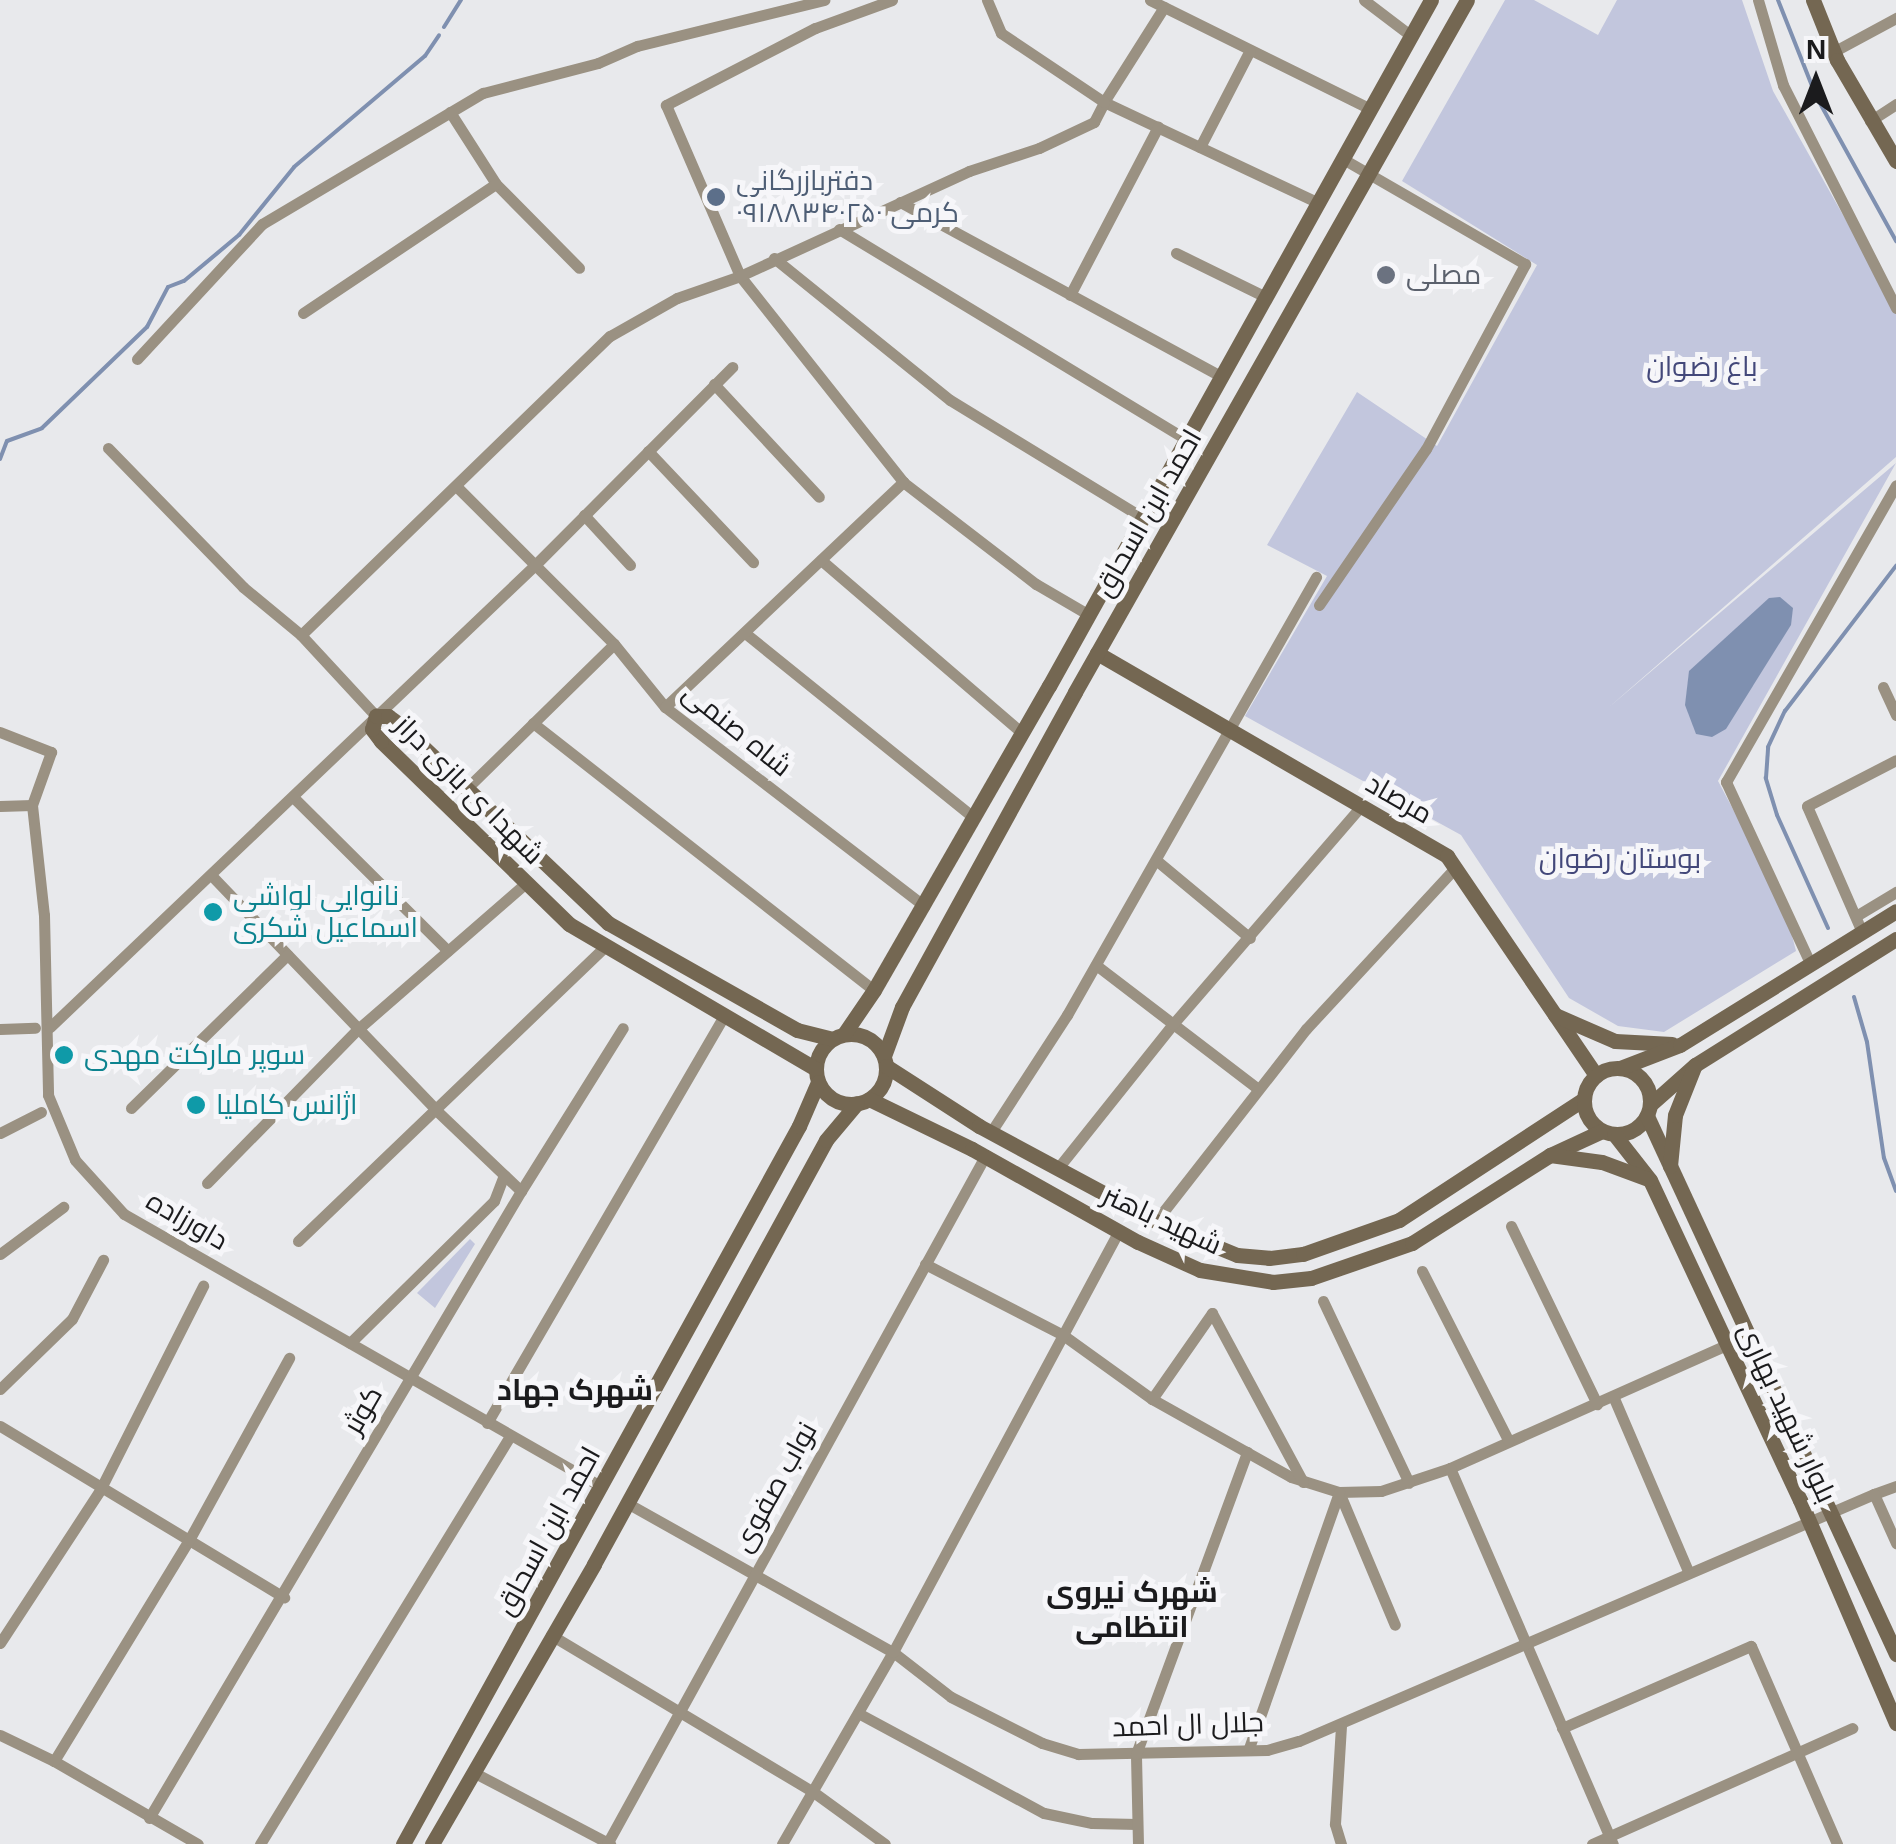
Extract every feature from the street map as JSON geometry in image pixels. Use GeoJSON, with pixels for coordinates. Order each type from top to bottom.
{"type":"FeatureCollection","features":[{"type":"Feature","properties":{"kind":"main road","name":"احمد ابن اسحاق"},"geometry":{"type":"LineString","coordinates":[[838,1037],[874,990],[924,906],[1431,0]]}},
{"type":"Feature","properties":{"kind":"main road","name":"احمد ابن اسحاق"},"geometry":{"type":"LineString","coordinates":[[885,1061],[902,1007],[1097,653],[1467,0]]}},
{"type":"Feature","properties":{"kind":"main road"},"geometry":{"type":"LineString","coordinates":[[1813,0],[1833,52],[1896,161]]}},
{"type":"Feature","properties":{"kind":"main road","name":"مرصاد"},"geometry":{"type":"LineString","coordinates":[[1097,653],[1447,856],[1596,1076]]}},
{"type":"Feature","properties":{"kind":"main road","name":"شهدا ی بازی دراز"},"geometry":{"type":"LineString","coordinates":[[817,1076],[569,924],[381,742],[372,729],[376,716],[388,716],[399,724],[608,923],[797,1030],[838,1037]]}},
{"type":"Feature","properties":{"kind":"main road"},"geometry":{"type":"LineString","coordinates":[[1896,911],[1859,924],[1810,966],[1680,1045],[1596,1076],[1584,1099],[1588,1117],[1608,1132],[1634,1130],[1695,1064],[1896,939]]}},
{"type":"Feature","properties":{"kind":"main road"},"geometry":{"type":"LineString","coordinates":[[1555,1015],[1615,1040],[1680,1045]]}},
{"type":"Feature","properties":{"kind":"main road"},"geometry":{"type":"LineString","coordinates":[[864,1036],[885,1061],[883,1085],[863,1101],[834,1100],[817,1076],[818,1058],[838,1037],[864,1036]]}},
{"type":"Feature","properties":{"kind":"main road","name":"شهید باهنر"},"geometry":{"type":"LineString","coordinates":[[885,1061],[991,1132],[1158,1222],[1237,1255],[1269,1258],[1304,1254],[1399,1220],[1584,1099]]}},
{"type":"Feature","properties":{"kind":"main road"},"geometry":{"type":"LineString","coordinates":[[1670,1170],[1675,1115],[1695,1064]]}},
{"type":"Feature","properties":{"kind":"main road"},"geometry":{"type":"LineString","coordinates":[[1620,1068],[1639,1076],[1649,1110]]}},
{"type":"Feature","properties":{"kind":"main road","name":"احمد ابن اسحاق"},"geometry":{"type":"LineString","coordinates":[[403,1844],[799,1126],[817,1076]]}},
{"type":"Feature","properties":{"kind":"main road","name":"احمد ابن اسحاق"},"geometry":{"type":"LineString","coordinates":[[432,1844],[627,1503],[826,1140],[863,1101]]}},
{"type":"Feature","properties":{"kind":"main road","name":"شهید باهنر"},"geometry":{"type":"LineString","coordinates":[[863,1101],[985,1156],[1148,1246],[1200,1270],[1235,1279],[1273,1282],[1311,1278],[1412,1243],[1550,1155],[1608,1132]]}},
{"type":"Feature","properties":{"kind":"main road","name":"بلوار شهید بهاری"},"geometry":{"type":"LineString","coordinates":[[1649,1110],[1670,1170],[1896,1654]]}},
{"type":"Feature","properties":{"kind":"main road","name":"بلوار شهید بهاری"},"geometry":{"type":"LineString","coordinates":[[1608,1132],[1650,1180],[1808,1518],[1896,1723]]}},
{"type":"Feature","properties":{"kind":"main road"},"geometry":{"type":"LineString","coordinates":[[1550,1155],[1602,1162],[1650,1180]]}},
{"type":"Feature","properties":{"kind":"main road"},"geometry":{"type":"LineString","coordinates":[[1113,1227],[1122,1203]]}},
{"type":"Feature","properties":{"kind":"main road"},"geometry":{"type":"LineString","coordinates":[[1148,1246],[1146,1233],[1158,1222]]}},
{"type":"Feature","properties":{"kind":"street"},"geometry":{"type":"LineString","coordinates":[[136,359],[262,224],[483,93],[598,63],[637,46],[824,0]]}},
{"type":"Feature","properties":{"kind":"street"},"geometry":{"type":"LineString","coordinates":[[892,0],[815,28],[666,105],[740,276],[903,482],[1036,584],[1089,615]]}},
{"type":"Feature","properties":{"kind":"street"},"geometry":{"type":"LineString","coordinates":[[987,0],[1001,33],[1104,102],[1319,203]]}},
{"type":"Feature","properties":{"kind":"street"},"geometry":{"type":"LineString","coordinates":[[1150,0],[1371,109]]}},
{"type":"Feature","properties":{"kind":"street"},"geometry":{"type":"LineString","coordinates":[[1364,0],[1410,35]]}},
{"type":"Feature","properties":{"kind":"street"},"geometry":{"type":"LineString","coordinates":[[1758,0],[1783,85],[1896,308]]}},
{"type":"Feature","properties":{"kind":"street"},"geometry":{"type":"LineString","coordinates":[[301,635],[610,336],[678,298],[740,276],[900,202],[1094,122],[1104,112],[1104,102],[1164,7]]}},
{"type":"Feature","properties":{"kind":"street"},"geometry":{"type":"LineString","coordinates":[[1833,52],[1896,18]]}},
{"type":"Feature","properties":{"kind":"street"},"geometry":{"type":"LineString","coordinates":[[1200,147],[1250,50]]}},
{"type":"Feature","properties":{"kind":"street"},"geometry":{"type":"LineString","coordinates":[[1870,121],[1896,104]]}},
{"type":"Feature","properties":{"kind":"street"},"geometry":{"type":"LineString","coordinates":[[450,112],[496,184],[579,268]]}},
{"type":"Feature","properties":{"kind":"street"},"geometry":{"type":"LineString","coordinates":[[1070,294],[1158,127]]}},
{"type":"Feature","properties":{"kind":"street"},"geometry":{"type":"LineString","coordinates":[[1319,605],[1426,449],[1525,264],[1343,159]]}},
{"type":"Feature","properties":{"kind":"street"},"geometry":{"type":"LineString","coordinates":[[303,313],[496,184]]}},
{"type":"Feature","properties":{"kind":"street"},"geometry":{"type":"LineString","coordinates":[[900,202],[1222,377]]}},
{"type":"Feature","properties":{"kind":"street"},"geometry":{"type":"LineString","coordinates":[[839,229],[1186,440]]}},
{"type":"Feature","properties":{"kind":"street"},"geometry":{"type":"LineString","coordinates":[[1176,252],[1266,297]]}},
{"type":"Feature","properties":{"kind":"street"},"geometry":{"type":"LineString","coordinates":[[774,258],[950,400],[1143,518]]}},
{"type":"Feature","properties":{"kind":"street"},"geometry":{"type":"LineString","coordinates":[[50,1027],[534,566],[732,367]]}},
{"type":"Feature","properties":{"kind":"street"},"geometry":{"type":"LineString","coordinates":[[714,384],[819,497]]}},
{"type":"Feature","properties":{"kind":"street"},"geometry":{"type":"LineString","coordinates":[[108,448],[243,587],[301,635],[376,716]]}},
{"type":"Feature","properties":{"kind":"street"},"geometry":{"type":"LineString","coordinates":[[648,451],[753,562]]}},
{"type":"Feature","properties":{"kind":"street"},"geometry":{"type":"LineString","coordinates":[[664,706],[903,482]]}},
{"type":"Feature","properties":{"kind":"street"},"geometry":{"type":"LineString","coordinates":[[1810,966],[1726,782],[1896,484]]}},
{"type":"Feature","properties":{"kind":"street","name":"شاه صنمی"},"geometry":{"type":"LineString","coordinates":[[456,486],[614,644],[664,706],[924,906]]}},
{"type":"Feature","properties":{"kind":"street"},"geometry":{"type":"LineString","coordinates":[[584,515],[630,564]]}},
{"type":"Feature","properties":{"kind":"street"},"geometry":{"type":"LineString","coordinates":[[821,560],[1022,733]]}},
{"type":"Feature","properties":{"kind":"street"},"geometry":{"type":"LineString","coordinates":[[991,1132],[1096,965],[1316,576]]}},
{"type":"Feature","properties":{"kind":"street"},"geometry":{"type":"LineString","coordinates":[[744,633],[974,818]]}},
{"type":"Feature","properties":{"kind":"street"},"geometry":{"type":"LineString","coordinates":[[466,789],[614,644]]}},
{"type":"Feature","properties":{"kind":"street"},"geometry":{"type":"LineString","coordinates":[[1883,687],[1896,715]]}},
{"type":"Feature","properties":{"kind":"street"},"geometry":{"type":"LineString","coordinates":[[533,723],[874,990]]}},
{"type":"Feature","properties":{"kind":"street"},"geometry":{"type":"LineString","coordinates":[[0,732],[51,752],[32,804],[0,806]]}},
{"type":"Feature","properties":{"kind":"street"},"geometry":{"type":"LineString","coordinates":[[1896,760],[1808,806],[1859,924],[1896,892]]}},
{"type":"Feature","properties":{"kind":"street"},"geometry":{"type":"LineString","coordinates":[[293,797],[448,951]]}},
{"type":"Feature","properties":{"kind":"street","name":"داورزاده"},"geometry":{"type":"LineString","coordinates":[[32,804],[44,915],[50,1027],[48,1096],[75,1160],[124,1214],[602,1487]]}},
{"type":"Feature","properties":{"kind":"street"},"geometry":{"type":"LineString","coordinates":[[1058,1168],[1173,1024],[1361,806]]}},
{"type":"Feature","properties":{"kind":"street"},"geometry":{"type":"LineString","coordinates":[[1156,860],[1250,938]]}},
{"type":"Feature","properties":{"kind":"street"},"geometry":{"type":"LineString","coordinates":[[1158,1222],[1306,1029],[1456,868]]}},
{"type":"Feature","properties":{"kind":"street"},"geometry":{"type":"LineString","coordinates":[[212,876],[437,1111],[520,1190]]}},
{"type":"Feature","properties":{"kind":"street"},"geometry":{"type":"LineString","coordinates":[[206,1183],[358,1029],[526,882]]}},
{"type":"Feature","properties":{"kind":"street"},"geometry":{"type":"LineString","coordinates":[[298,1241],[604,948]]}},
{"type":"Feature","properties":{"kind":"street"},"geometry":{"type":"LineString","coordinates":[[131,1108],[287,955]]}},
{"type":"Feature","properties":{"kind":"street"},"geometry":{"type":"LineString","coordinates":[[1096,965],[1258,1090]]}},
{"type":"Feature","properties":{"kind":"street"},"geometry":{"type":"LineString","coordinates":[[486,1423],[724,1016]]}},
{"type":"Feature","properties":{"kind":"street"},"geometry":{"type":"LineString","coordinates":[[0,1029],[35,1028]]}},
{"type":"Feature","properties":{"kind":"street","name":"کوثر"},"geometry":{"type":"LineString","coordinates":[[150,1818],[284,1597],[520,1190],[623,1028]]}},
{"type":"Feature","properties":{"kind":"street"},"geometry":{"type":"LineString","coordinates":[[3,1130],[41,1112]]}},
{"type":"Feature","properties":{"kind":"street","name":"نواب صفوی"},"geometry":{"type":"LineString","coordinates":[[608,1844],[985,1156]]}},
{"type":"Feature","properties":{"kind":"street"},"geometry":{"type":"LineString","coordinates":[[350,1343],[494,1201],[504,1175]]}},
{"type":"Feature","properties":{"kind":"street"},"geometry":{"type":"LineString","coordinates":[[0,1254],[63,1207]]}},
{"type":"Feature","properties":{"kind":"street"},"geometry":{"type":"LineString","coordinates":[[1511,1226],[1597,1404]]}},
{"type":"Feature","properties":{"kind":"street"},"geometry":{"type":"LineString","coordinates":[[782,1844],[893,1652],[1063,1335],[1113,1227]]}},
{"type":"Feature","properties":{"kind":"street"},"geometry":{"type":"LineString","coordinates":[[0,1388],[72,1319],[103,1260]]}},
{"type":"Feature","properties":{"kind":"street"},"geometry":{"type":"LineString","coordinates":[[925,1264],[1063,1335],[1152,1399],[1248,1452],[1303,1482],[1340,1492],[1409,1484],[1728,1344]]}},
{"type":"Feature","properties":{"kind":"street"},"geometry":{"type":"LineString","coordinates":[[1422,1271],[1508,1440]]}},
{"type":"Feature","properties":{"kind":"street"},"geometry":{"type":"LineString","coordinates":[[0,1642],[100,1490],[203,1286]]}},
{"type":"Feature","properties":{"kind":"street"},"geometry":{"type":"LineString","coordinates":[[1323,1301],[1409,1484]]}},
{"type":"Feature","properties":{"kind":"street"},"geometry":{"type":"LineString","coordinates":[[1152,1399],[1212,1313],[1303,1482]]}},
{"type":"Feature","properties":{"kind":"street"},"geometry":{"type":"LineString","coordinates":[[54,1761],[190,1540],[288,1358]]}},
{"type":"Feature","properties":{"kind":"street"},"geometry":{"type":"LineString","coordinates":[[1613,1396],[1688,1572]]}},
{"type":"Feature","properties":{"kind":"street"},"geometry":{"type":"LineString","coordinates":[[1,1430],[284,1597]]}},
{"type":"Feature","properties":{"kind":"street"},"geometry":{"type":"LineString","coordinates":[[260,1844],[510,1436]]}},
{"type":"Feature","properties":{"kind":"street"},"geometry":{"type":"LineString","coordinates":[[1138,1844],[1136,1754],[1248,1452]]}},
{"type":"Feature","properties":{"kind":"street"},"geometry":{"type":"LineString","coordinates":[[1450,1468],[1530,1644],[1612,1840]]}},
{"type":"Feature","properties":{"kind":"street","name":"جلال ال احمد"},"geometry":{"type":"LineString","coordinates":[[627,1503],[893,1652],[950,1697],[1042,1743],[1078,1754],[1136,1754],[1267,1750],[1341,1726],[1808,1518],[1896,1486]]}},
{"type":"Feature","properties":{"kind":"street"},"geometry":{"type":"LineString","coordinates":[[1340,1492],[1395,1624]]}},
{"type":"Feature","properties":{"kind":"street"},"geometry":{"type":"LineString","coordinates":[[1250,1748],[1340,1492]]}},
{"type":"Feature","properties":{"kind":"street"},"geometry":{"type":"LineString","coordinates":[[1874,1494],[1896,1543]]}},
{"type":"Feature","properties":{"kind":"street"},"geometry":{"type":"LineString","coordinates":[[552,1635],[812,1791],[884,1844]]}},
{"type":"Feature","properties":{"kind":"street"},"geometry":{"type":"LineString","coordinates":[[1562,1728],[1751,1646],[1837,1844]]}},
{"type":"Feature","properties":{"kind":"street"},"geometry":{"type":"LineString","coordinates":[[858,1713],[1044,1813],[1092,1823],[1136,1824]]}},
{"type":"Feature","properties":{"kind":"street"},"geometry":{"type":"LineString","coordinates":[[1340,1844],[1335,1824],[1341,1726]]}},
{"type":"Feature","properties":{"kind":"street"},"geometry":{"type":"LineString","coordinates":[[1592,1844],[1612,1840],[1852,1728]]}},
{"type":"Feature","properties":{"kind":"street"},"geometry":{"type":"LineString","coordinates":[[0,1735],[54,1761],[198,1844]]}},
{"type":"Feature","properties":{"kind":"street"},"geometry":{"type":"LineString","coordinates":[[474,1772],[608,1844]]}},
{"type":"Feature","properties":{"kind":"green space","name":"باغ رضوان"},"geometry":{"type":"Polygon","coordinates":[[[1505,0],[1534,0],[1598,35],[1617,0],[1742,0],[1773,91],[1896,309],[1896,457],[1608,708],[1896,463],[1718,781],[1784,905],[1796,951],[1664,1032],[1618,1026],[1569,998],[1461,835],[1245,716],[1327,576],[1267,545],[1357,392],[1437,446],[1537,265],[1402,181],[1505,0]]]}},
{"type":"Feature","properties":{"kind":"green space"},"geometry":{"type":"Polygon","coordinates":[[[470,1239],[475,1244],[435,1308],[417,1293],[470,1239]]]}},
{"type":"Feature","properties":{"kind":"shaded area"},"geometry":{"type":"Polygon","coordinates":[[[1780,597],[1793,608],[1791,625],[1726,729],[1712,737],[1696,734],[1685,705],[1689,671],[1769,598],[1780,597]]]}},
{"type":"Feature","properties":{"kind":"waterway"},"geometry":{"type":"LineString","coordinates":[[444,27],[461,0]]}},
{"type":"Feature","properties":{"kind":"waterway"},"geometry":{"type":"LineString","coordinates":[[1778,0],[1816,96],[1896,241]]}},
{"type":"Feature","properties":{"kind":"waterway"},"geometry":{"type":"LineString","coordinates":[[0,459],[7,441],[42,428],[147,327],[168,287],[184,281],[239,235],[294,167],[425,56],[439,35]]}},
{"type":"Feature","properties":{"kind":"waterway"},"geometry":{"type":"LineString","coordinates":[[1828,928],[1777,815],[1766,778],[1768,747],[1785,711],[1896,566]]}},
{"type":"Feature","properties":{"kind":"waterway"},"geometry":{"type":"LineString","coordinates":[[1854,997],[1867,1042],[1884,1158],[1896,1191]]}},
{"type":"Feature","properties":{"kind":"place","name":"دفتربازرگانی کرمی ۰۹۱۸۸۳۴۰۲۵۰"},"geometry":{"type":"Point","coordinates":[716,197]}},
{"type":"Feature","properties":{"kind":"place","name":"مصلی"},"geometry":{"type":"Point","coordinates":[1386,275]}},
{"type":"Feature","properties":{"kind":"place","name":"نانوایی لواشی اسماعیل شکری"},"geometry":{"type":"Point","coordinates":[213,912]}},
{"type":"Feature","properties":{"kind":"place","name":"سوپر مارکت مهدی"},"geometry":{"type":"Point","coordinates":[64,1055]}},
{"type":"Feature","properties":{"kind":"place","name":"اژانس کاملیا"},"geometry":{"type":"Point","coordinates":[196,1105]}},
{"type":"Feature","properties":{"kind":"district","name":"شهرک جهاد"},"geometry":{"type":"Point","coordinates":[575,1390]}},
{"type":"Feature","properties":{"kind":"district","name":"شهرک نیروی انتظامی"},"geometry":{"type":"Point","coordinates":[1132,1609]}},
{"type":"Feature","properties":{"kind":"park label","name":"بوستان رضوان"},"geometry":{"type":"Point","coordinates":[1620,859]}}]}
